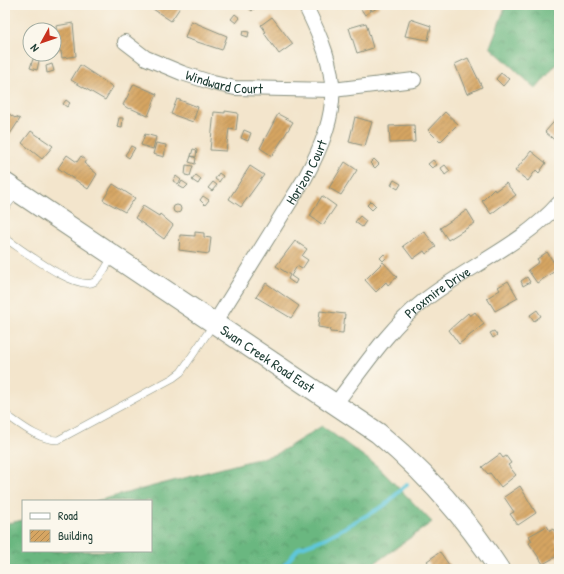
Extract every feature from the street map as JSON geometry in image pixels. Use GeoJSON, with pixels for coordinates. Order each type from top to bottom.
{"type":"FeatureCollection","features":[{"type":"Feature","properties":{"kind":"main road","name":"Swan Creek Road East"},"geometry":{"type":"LineString","coordinates":[[11,187],[214,324],[336,403],[378,433],[421,471],[453,506],[498,569]]}},
{"type":"Feature","properties":{"kind":"street","name":"Horizon Court"},"geometry":{"type":"LineString","coordinates":[[214,324],[319,153],[330,115],[333,90],[331,68],[320,34],[305,5]]}},
{"type":"Feature","properties":{"kind":"street","name":"Windward Court"},"geometry":{"type":"LineString","coordinates":[[125,42],[146,58],[213,84],[249,90],[333,90],[414,80]]}},
{"type":"Feature","properties":{"kind":"street","name":"Proxmire Drive"},"geometry":{"type":"LineString","coordinates":[[336,403],[407,315],[441,288],[521,238],[559,203]]}},
{"type":"Feature","properties":{"kind":"lane"},"geometry":{"type":"LineString","coordinates":[[5,208],[11,187]]}},
{"type":"Feature","properties":{"kind":"lane"},"geometry":{"type":"LineString","coordinates":[[5,235],[6,239],[50,268],[82,284],[93,283],[100,276],[113,256]]}},
{"type":"Feature","properties":{"kind":"lane"},"geometry":{"type":"LineString","coordinates":[[5,414],[40,437],[49,440],[58,440],[173,378],[180,372],[214,324]]}},
{"type":"Feature","properties":{"kind":"green space"},"geometry":{"type":"Polygon","coordinates":[[[506,5],[559,5],[559,61],[536,89],[490,47],[506,5]]]}},
{"type":"Feature","properties":{"kind":"green space"},"geometry":{"type":"Polygon","coordinates":[[[322,426],[377,466],[432,522],[372,565],[371,569],[5,569],[5,524],[22,520],[22,552],[152,552],[152,500],[100,500],[277,454],[322,426]]]}},
{"type":"Feature","properties":{"kind":"building"},"geometry":{"type":"Polygon","coordinates":[[[151,5],[181,6],[171,21],[150,7],[151,5]]]}},
{"type":"Feature","properties":{"kind":"building"},"geometry":{"type":"Polygon","coordinates":[[[245,5],[257,5],[252,11],[245,5]]]}},
{"type":"Feature","properties":{"kind":"building"},"geometry":{"type":"Polygon","coordinates":[[[368,5],[371,11],[365,15],[361,9],[368,5]]]}},
{"type":"Feature","properties":{"kind":"building"},"geometry":{"type":"Polygon","coordinates":[[[369,5],[378,5],[379,7],[372,11],[369,5]]]}},
{"type":"Feature","properties":{"kind":"building"},"geometry":{"type":"Polygon","coordinates":[[[235,14],[240,18],[236,23],[231,19],[235,14]]]}},
{"type":"Feature","properties":{"kind":"building"},"geometry":{"type":"Polygon","coordinates":[[[272,17],[293,44],[279,54],[264,33],[266,32],[261,25],[272,17]]]}},
{"type":"Feature","properties":{"kind":"building"},"geometry":{"type":"Polygon","coordinates":[[[410,19],[431,26],[428,40],[405,36],[410,19]]]}},
{"type":"Feature","properties":{"kind":"building"},"geometry":{"type":"Polygon","coordinates":[[[191,21],[227,36],[222,50],[185,38],[191,21]]]}},
{"type":"Feature","properties":{"kind":"building"},"geometry":{"type":"Polygon","coordinates":[[[73,23],[76,56],[62,58],[62,25],[73,23]]]}},
{"type":"Feature","properties":{"kind":"building"},"geometry":{"type":"Polygon","coordinates":[[[366,23],[373,48],[357,53],[349,28],[366,23]]]}},
{"type":"Feature","properties":{"kind":"building"},"geometry":{"type":"Polygon","coordinates":[[[243,31],[249,32],[248,37],[242,35],[243,31]]]}},
{"type":"Feature","properties":{"kind":"building"},"geometry":{"type":"Polygon","coordinates":[[[468,58],[482,87],[467,94],[455,64],[468,58]]]}},
{"type":"Feature","properties":{"kind":"building"},"geometry":{"type":"Polygon","coordinates":[[[32,62],[39,62],[37,70],[30,68],[32,62]]]}},
{"type":"Feature","properties":{"kind":"building"},"geometry":{"type":"Polygon","coordinates":[[[52,64],[54,71],[47,73],[46,66],[52,64]]]}},
{"type":"Feature","properties":{"kind":"building"},"geometry":{"type":"Polygon","coordinates":[[[80,65],[113,87],[105,100],[71,80],[80,65]]]}},
{"type":"Feature","properties":{"kind":"building"},"geometry":{"type":"Polygon","coordinates":[[[501,73],[509,79],[503,86],[496,79],[501,73]]]}},
{"type":"Feature","properties":{"kind":"building"},"geometry":{"type":"Polygon","coordinates":[[[134,84],[157,94],[148,116],[130,108],[129,109],[123,105],[134,84]]]}},
{"type":"Feature","properties":{"kind":"building"},"geometry":{"type":"Polygon","coordinates":[[[177,99],[198,107],[193,122],[171,114],[177,99]]]}},
{"type":"Feature","properties":{"kind":"building"},"geometry":{"type":"Polygon","coordinates":[[[66,100],[70,103],[67,107],[63,104],[66,100]]]}},
{"type":"Feature","properties":{"kind":"building"},"geometry":{"type":"Polygon","coordinates":[[[5,111],[15,118],[20,119],[10,134],[5,130],[5,111]]]}},
{"type":"Feature","properties":{"kind":"building"},"geometry":{"type":"Polygon","coordinates":[[[225,111],[238,113],[236,130],[229,129],[226,151],[210,150],[214,112],[225,113],[225,111]]]}},
{"type":"Feature","properties":{"kind":"building"},"geometry":{"type":"Polygon","coordinates":[[[445,112],[458,124],[440,142],[428,130],[445,112]]]}},
{"type":"Feature","properties":{"kind":"building"},"geometry":{"type":"Polygon","coordinates":[[[278,114],[293,122],[272,156],[260,148],[278,114]]]}},
{"type":"Feature","properties":{"kind":"building"},"geometry":{"type":"Polygon","coordinates":[[[559,116],[559,141],[558,143],[545,132],[559,116]]]}},
{"type":"Feature","properties":{"kind":"building"},"geometry":{"type":"Polygon","coordinates":[[[355,117],[372,122],[365,146],[349,142],[355,117]]]}},
{"type":"Feature","properties":{"kind":"building"},"geometry":{"type":"Polygon","coordinates":[[[119,118],[123,118],[122,128],[117,127],[119,118]]]}},
{"type":"Feature","properties":{"kind":"building"},"geometry":{"type":"Polygon","coordinates":[[[414,125],[415,142],[390,143],[389,126],[414,125]]]}},
{"type":"Feature","properties":{"kind":"building"},"geometry":{"type":"Polygon","coordinates":[[[244,130],[251,133],[248,141],[241,138],[244,130]]]}},
{"type":"Feature","properties":{"kind":"building"},"geometry":{"type":"Polygon","coordinates":[[[31,131],[53,146],[42,159],[22,143],[31,131]]]}},
{"type":"Feature","properties":{"kind":"building"},"geometry":{"type":"Polygon","coordinates":[[[145,134],[156,137],[153,149],[141,145],[145,134]]]}},
{"type":"Feature","properties":{"kind":"building"},"geometry":{"type":"Polygon","coordinates":[[[156,143],[166,145],[164,157],[153,154],[156,143]]]}},
{"type":"Feature","properties":{"kind":"building"},"geometry":{"type":"Polygon","coordinates":[[[131,146],[135,148],[129,158],[125,155],[131,146]]]}},
{"type":"Feature","properties":{"kind":"building"},"geometry":{"type":"Polygon","coordinates":[[[193,149],[197,150],[196,157],[191,156],[193,149]]]}},
{"type":"Feature","properties":{"kind":"building"},"geometry":{"type":"Polygon","coordinates":[[[531,151],[546,163],[539,173],[536,170],[528,181],[515,171],[531,151]]]}},
{"type":"Feature","properties":{"kind":"building"},"geometry":{"type":"Polygon","coordinates":[[[67,155],[77,162],[81,156],[86,160],[84,163],[97,174],[88,189],[58,168],[67,155]]]}},
{"type":"Feature","properties":{"kind":"building"},"geometry":{"type":"Polygon","coordinates":[[[191,156],[196,158],[195,164],[189,162],[191,156]]]}},
{"type":"Feature","properties":{"kind":"building"},"geometry":{"type":"Polygon","coordinates":[[[374,159],[379,164],[375,168],[370,163],[374,159]]]}},
{"type":"Feature","properties":{"kind":"building"},"geometry":{"type":"Polygon","coordinates":[[[433,160],[437,165],[432,168],[428,164],[433,160]]]}},
{"type":"Feature","properties":{"kind":"building"},"geometry":{"type":"Polygon","coordinates":[[[345,162],[357,170],[341,195],[329,188],[345,162]]]}},
{"type":"Feature","properties":{"kind":"building"},"geometry":{"type":"Polygon","coordinates":[[[186,165],[193,166],[190,176],[185,175],[186,165]]]}},
{"type":"Feature","properties":{"kind":"building"},"geometry":{"type":"Polygon","coordinates":[[[445,165],[450,171],[445,175],[441,168],[445,165]]]}},
{"type":"Feature","properties":{"kind":"building"},"geometry":{"type":"Polygon","coordinates":[[[250,166],[264,175],[241,207],[229,199],[250,166]]]}},
{"type":"Feature","properties":{"kind":"building"},"geometry":{"type":"Polygon","coordinates":[[[219,173],[223,176],[219,182],[215,179],[219,173]]]}},
{"type":"Feature","properties":{"kind":"building"},"geometry":{"type":"Polygon","coordinates":[[[196,175],[201,179],[198,184],[192,180],[196,175]]]}},
{"type":"Feature","properties":{"kind":"building"},"geometry":{"type":"Polygon","coordinates":[[[176,176],[181,180],[178,184],[173,181],[176,176]]]}},
{"type":"Feature","properties":{"kind":"building"},"geometry":{"type":"Polygon","coordinates":[[[394,180],[401,184],[398,189],[391,185],[394,180]]]}},
{"type":"Feature","properties":{"kind":"building"},"geometry":{"type":"Polygon","coordinates":[[[182,181],[188,185],[184,189],[179,186],[182,181]]]}},
{"type":"Feature","properties":{"kind":"building"},"geometry":{"type":"Polygon","coordinates":[[[213,182],[217,185],[212,191],[208,188],[213,182]]]}},
{"type":"Feature","properties":{"kind":"building"},"geometry":{"type":"Polygon","coordinates":[[[506,183],[516,195],[491,214],[482,201],[494,189],[495,191],[506,183]]]}},
{"type":"Feature","properties":{"kind":"building"},"geometry":{"type":"Polygon","coordinates":[[[113,184],[135,198],[125,212],[103,200],[113,184]]]}},
{"type":"Feature","properties":{"kind":"building"},"geometry":{"type":"Polygon","coordinates":[[[203,196],[209,200],[205,205],[200,200],[203,196]]]}},
{"type":"Feature","properties":{"kind":"building"},"geometry":{"type":"Polygon","coordinates":[[[322,196],[336,206],[323,225],[310,216],[322,196]]]}},
{"type":"Feature","properties":{"kind":"building"},"geometry":{"type":"Polygon","coordinates":[[[371,201],[376,206],[372,210],[367,205],[371,201]]]}},
{"type":"Feature","properties":{"kind":"building"},"geometry":{"type":"Polygon","coordinates":[[[177,205],[180,206],[180,212],[177,213],[174,212],[173,209],[174,206],[177,205]]]}},
{"type":"Feature","properties":{"kind":"building"},"geometry":{"type":"Polygon","coordinates":[[[143,206],[159,216],[160,214],[173,225],[164,239],[135,218],[143,206]]]}},
{"type":"Feature","properties":{"kind":"building"},"geometry":{"type":"Polygon","coordinates":[[[467,210],[475,223],[448,240],[440,228],[467,210]]]}},
{"type":"Feature","properties":{"kind":"building"},"geometry":{"type":"Polygon","coordinates":[[[360,216],[366,221],[362,227],[355,222],[360,216]]]}},
{"type":"Feature","properties":{"kind":"building"},"geometry":{"type":"Polygon","coordinates":[[[424,231],[436,247],[426,254],[424,251],[413,259],[403,246],[424,231]]]}},
{"type":"Feature","properties":{"kind":"building"},"geometry":{"type":"Polygon","coordinates":[[[195,232],[204,233],[204,237],[211,238],[209,254],[179,250],[180,235],[195,236],[195,232]]]}},
{"type":"Feature","properties":{"kind":"building"},"geometry":{"type":"Polygon","coordinates":[[[295,241],[307,249],[302,256],[308,260],[302,269],[297,266],[291,276],[297,280],[295,284],[288,279],[290,275],[276,266],[295,241]]]}},
{"type":"Feature","properties":{"kind":"building"},"geometry":{"type":"Polygon","coordinates":[[[547,252],[558,269],[537,283],[528,270],[539,262],[537,259],[547,252]]]}},
{"type":"Feature","properties":{"kind":"building"},"geometry":{"type":"Polygon","coordinates":[[[384,254],[387,257],[383,261],[380,258],[384,254]]]}},
{"type":"Feature","properties":{"kind":"building"},"geometry":{"type":"Polygon","coordinates":[[[383,262],[397,277],[388,285],[386,282],[376,292],[365,280],[383,262]]]}},
{"type":"Feature","properties":{"kind":"building"},"geometry":{"type":"Polygon","coordinates":[[[527,277],[530,282],[523,286],[521,281],[527,277]]]}},
{"type":"Feature","properties":{"kind":"building"},"geometry":{"type":"Polygon","coordinates":[[[508,281],[518,298],[495,311],[487,298],[500,290],[498,287],[508,281]]]}},
{"type":"Feature","properties":{"kind":"building"},"geometry":{"type":"Polygon","coordinates":[[[266,283],[299,306],[291,318],[256,297],[266,283]]]}},
{"type":"Feature","properties":{"kind":"building"},"geometry":{"type":"Polygon","coordinates":[[[537,310],[541,316],[534,321],[530,315],[537,310]]]}},
{"type":"Feature","properties":{"kind":"building"},"geometry":{"type":"Polygon","coordinates":[[[320,311],[345,314],[343,333],[330,332],[331,329],[318,327],[320,311]]]}},
{"type":"Feature","properties":{"kind":"building"},"geometry":{"type":"Polygon","coordinates":[[[475,312],[484,324],[459,344],[449,330],[468,313],[470,316],[475,312]]]}},
{"type":"Feature","properties":{"kind":"building"},"geometry":{"type":"Polygon","coordinates":[[[494,331],[497,335],[493,338],[490,333],[494,331]]]}},
{"type":"Feature","properties":{"kind":"building"},"geometry":{"type":"Polygon","coordinates":[[[500,454],[503,458],[506,456],[511,463],[508,465],[516,475],[501,487],[490,473],[488,474],[482,467],[500,454]]]}},
{"type":"Feature","properties":{"kind":"building"},"geometry":{"type":"Polygon","coordinates":[[[520,486],[536,513],[518,525],[510,514],[514,512],[504,497],[520,486]]]}},
{"type":"Feature","properties":{"kind":"building"},"geometry":{"type":"Polygon","coordinates":[[[547,526],[550,531],[553,529],[559,538],[555,540],[559,546],[559,555],[543,564],[529,543],[532,541],[529,536],[547,526]]]}},
{"type":"Feature","properties":{"kind":"building"},"geometry":{"type":"Polygon","coordinates":[[[440,552],[452,569],[433,569],[427,561],[440,552]]]}},
{"type":"Feature","properties":{"kind":"waterway"},"geometry":{"type":"LineString","coordinates":[[281,569],[299,548],[326,538],[385,505],[407,484]]}}]}
